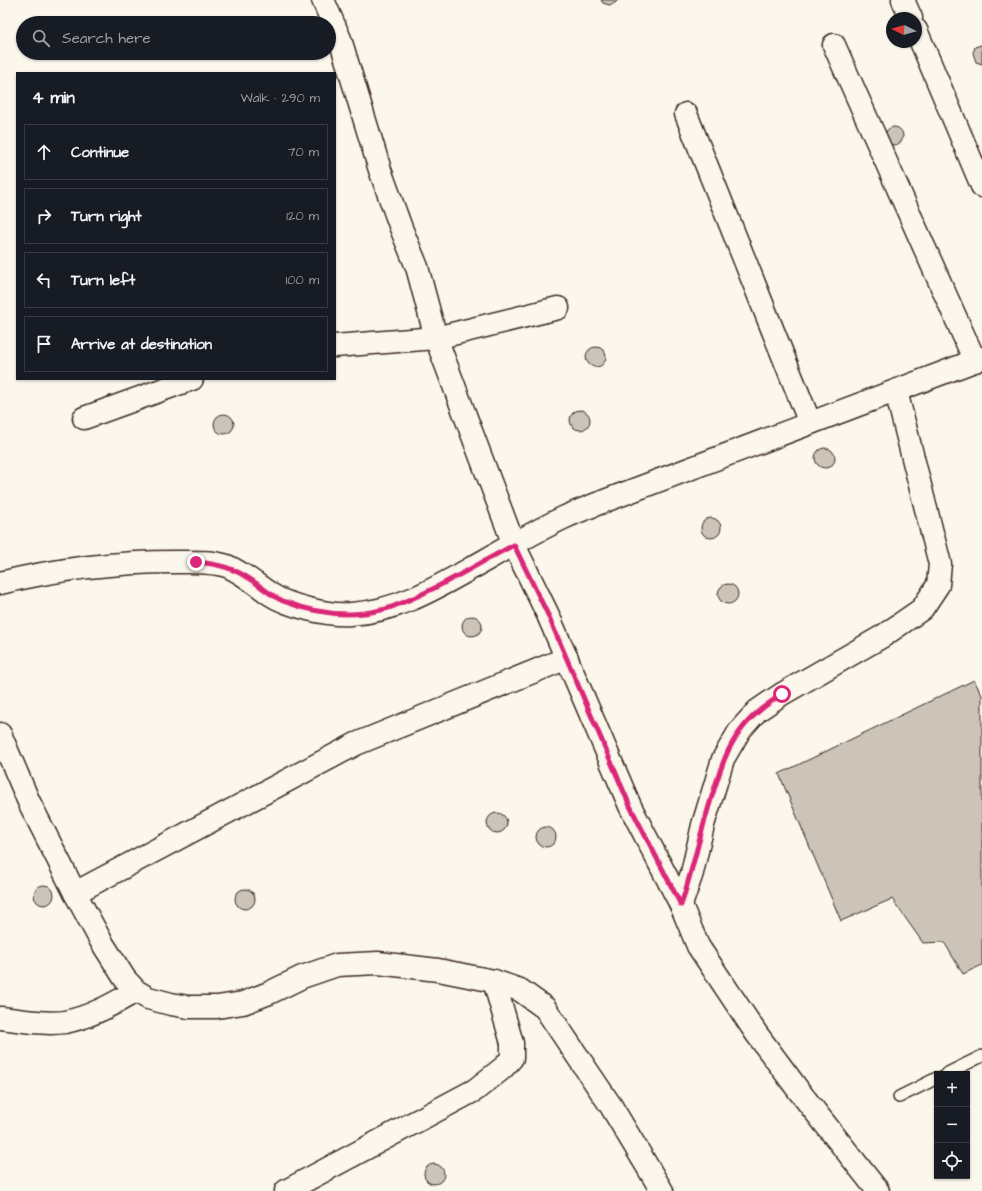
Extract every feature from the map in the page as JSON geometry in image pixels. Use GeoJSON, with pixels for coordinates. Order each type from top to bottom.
{"type":"FeatureCollection","features":[{"type":"Feature","properties":{"kind":"street"},"geometry":{"type":"LineString","coordinates":[[323,0],[330,16]]}},
{"type":"Feature","properties":{"kind":"street"},"geometry":{"type":"LineString","coordinates":[[903,0],[908,12]]}},
{"type":"Feature","properties":{"kind":"street"},"geometry":{"type":"LineString","coordinates":[[336,30],[380,170],[417,267],[436,338],[514,545],[548,615],[630,806],[681,905],[698,946],[756,1033],[799,1091],[878,1191]]}},
{"type":"Feature","properties":{"kind":"street"},"geometry":{"type":"LineString","coordinates":[[922,44],[982,186]]}},
{"type":"Feature","properties":{"kind":"street"},"geometry":{"type":"LineString","coordinates":[[0,582],[67,570],[139,562],[215,563],[227,566],[243,574],[271,595],[282,600],[319,611],[349,614],[381,610],[425,594],[563,518],[978,360],[834,45]]}},
{"type":"Feature","properties":{"kind":"street"},"geometry":{"type":"LineString","coordinates":[[686,114],[810,423]]}},
{"type":"Feature","properties":{"kind":"street"},"geometry":{"type":"LineString","coordinates":[[336,346],[436,338],[558,308]]}},
{"type":"Feature","properties":{"kind":"street"},"geometry":{"type":"LineString","coordinates":[[84,418],[189,380]]}},
{"type":"Feature","properties":{"kind":"street"},"geometry":{"type":"LineString","coordinates":[[681,905],[692,873],[703,825],[723,759],[740,730],[757,711],[782,694],[883,636],[922,609],[938,585],[940,564],[896,391]]}},
{"type":"Feature","properties":{"kind":"street"},"geometry":{"type":"LineString","coordinates":[[76,893],[356,744],[567,658]]}},
{"type":"Feature","properties":{"kind":"street"},"geometry":{"type":"LineString","coordinates":[[0,734],[29,802],[76,893],[102,941],[126,980],[136,991],[148,998],[170,1004],[188,1007],[217,1007],[243,1003],[337,965],[378,963],[438,970],[494,981],[520,990],[545,1008],[611,1106],[662,1191]]}},
{"type":"Feature","properties":{"kind":"street"},"geometry":{"type":"LineString","coordinates":[[286,1191],[476,1090],[503,1068],[512,1058],[512,1043],[494,981]]}},
{"type":"Feature","properties":{"kind":"street"},"geometry":{"type":"LineString","coordinates":[[0,1018],[42,1022],[64,1022],[103,1010],[136,991]]}},
{"type":"Feature","properties":{"kind":"lane"},"geometry":{"type":"LineString","coordinates":[[952,1071],[982,1056]]}},
{"type":"Feature","properties":{"kind":"lane"},"geometry":{"type":"LineString","coordinates":[[899,1098],[934,1080]]}},
{"type":"Feature","properties":{"kind":"building"},"geometry":{"type":"Polygon","coordinates":[[[601,0],[618,0],[609,5],[603,3],[601,0]]]}},
{"type":"Feature","properties":{"kind":"building"},"geometry":{"type":"Polygon","coordinates":[[[982,45],[982,64],[976,62],[973,53],[975,47],[982,45]]]}},
{"type":"Feature","properties":{"kind":"building"},"geometry":{"type":"Polygon","coordinates":[[[890,127],[898,127],[903,132],[901,143],[898,145],[890,145],[885,140],[885,132],[890,127]]]}},
{"type":"Feature","properties":{"kind":"building"},"geometry":{"type":"Polygon","coordinates":[[[596,347],[603,350],[606,357],[603,364],[596,367],[589,364],[586,357],[589,350],[596,347]]]}},
{"type":"Feature","properties":{"kind":"building"},"geometry":{"type":"Polygon","coordinates":[[[580,410],[587,413],[590,420],[587,427],[580,430],[573,427],[570,420],[573,413],[580,410]]]}},
{"type":"Feature","properties":{"kind":"building"},"geometry":{"type":"Polygon","coordinates":[[[224,414],[231,417],[234,424],[231,431],[224,434],[217,431],[214,424],[217,417],[224,414]]]}},
{"type":"Feature","properties":{"kind":"building"},"geometry":{"type":"Polygon","coordinates":[[[825,448],[832,451],[835,458],[832,465],[825,468],[818,465],[815,458],[818,451],[825,448]]]}},
{"type":"Feature","properties":{"kind":"building"},"geometry":{"type":"Polygon","coordinates":[[[711,518],[718,521],[721,528],[718,535],[711,538],[704,535],[701,528],[704,521],[711,518]]]}},
{"type":"Feature","properties":{"kind":"building"},"geometry":{"type":"Polygon","coordinates":[[[728,584],[735,587],[738,594],[735,601],[728,604],[721,601],[718,594],[721,587],[728,584]]]}},
{"type":"Feature","properties":{"kind":"building"},"geometry":{"type":"Polygon","coordinates":[[[472,616],[479,619],[482,626],[479,633],[472,636],[465,633],[462,626],[465,619],[472,616]]]}},
{"type":"Feature","properties":{"kind":"building"},"geometry":{"type":"Polygon","coordinates":[[[974,680],[982,695],[982,965],[963,974],[944,942],[923,943],[892,899],[841,921],[779,774],[974,680]]]}},
{"type":"Feature","properties":{"kind":"building"},"geometry":{"type":"Polygon","coordinates":[[[497,813],[504,816],[507,823],[504,830],[497,833],[490,830],[487,823],[490,816],[497,813]]]}},
{"type":"Feature","properties":{"kind":"building"},"geometry":{"type":"Polygon","coordinates":[[[546,827],[553,830],[556,837],[553,844],[546,847],[539,844],[536,837],[539,830],[546,827]]]}},
{"type":"Feature","properties":{"kind":"building"},"geometry":{"type":"Polygon","coordinates":[[[44,885],[51,888],[54,895],[51,902],[44,905],[37,902],[34,895],[37,888],[44,885]]]}},
{"type":"Feature","properties":{"kind":"building"},"geometry":{"type":"Polygon","coordinates":[[[245,889],[252,892],[255,899],[252,906],[245,909],[238,906],[235,899],[238,892],[245,889]]]}},
{"type":"Feature","properties":{"kind":"building"},"geometry":{"type":"Polygon","coordinates":[[[434,1164],[441,1167],[444,1174],[441,1181],[434,1184],[427,1181],[424,1174],[427,1167],[434,1164]]]}},
{"type":"Feature","properties":{"kind":"route"},"geometry":{"type":"LineString","coordinates":[[196,562],[215,563],[227,566],[243,574],[271,595],[301,607],[319,611],[349,614],[381,610],[425,594],[514,545],[548,615],[630,806],[681,905],[692,873],[703,825],[723,759],[740,730],[757,711],[782,694]]}}]}
